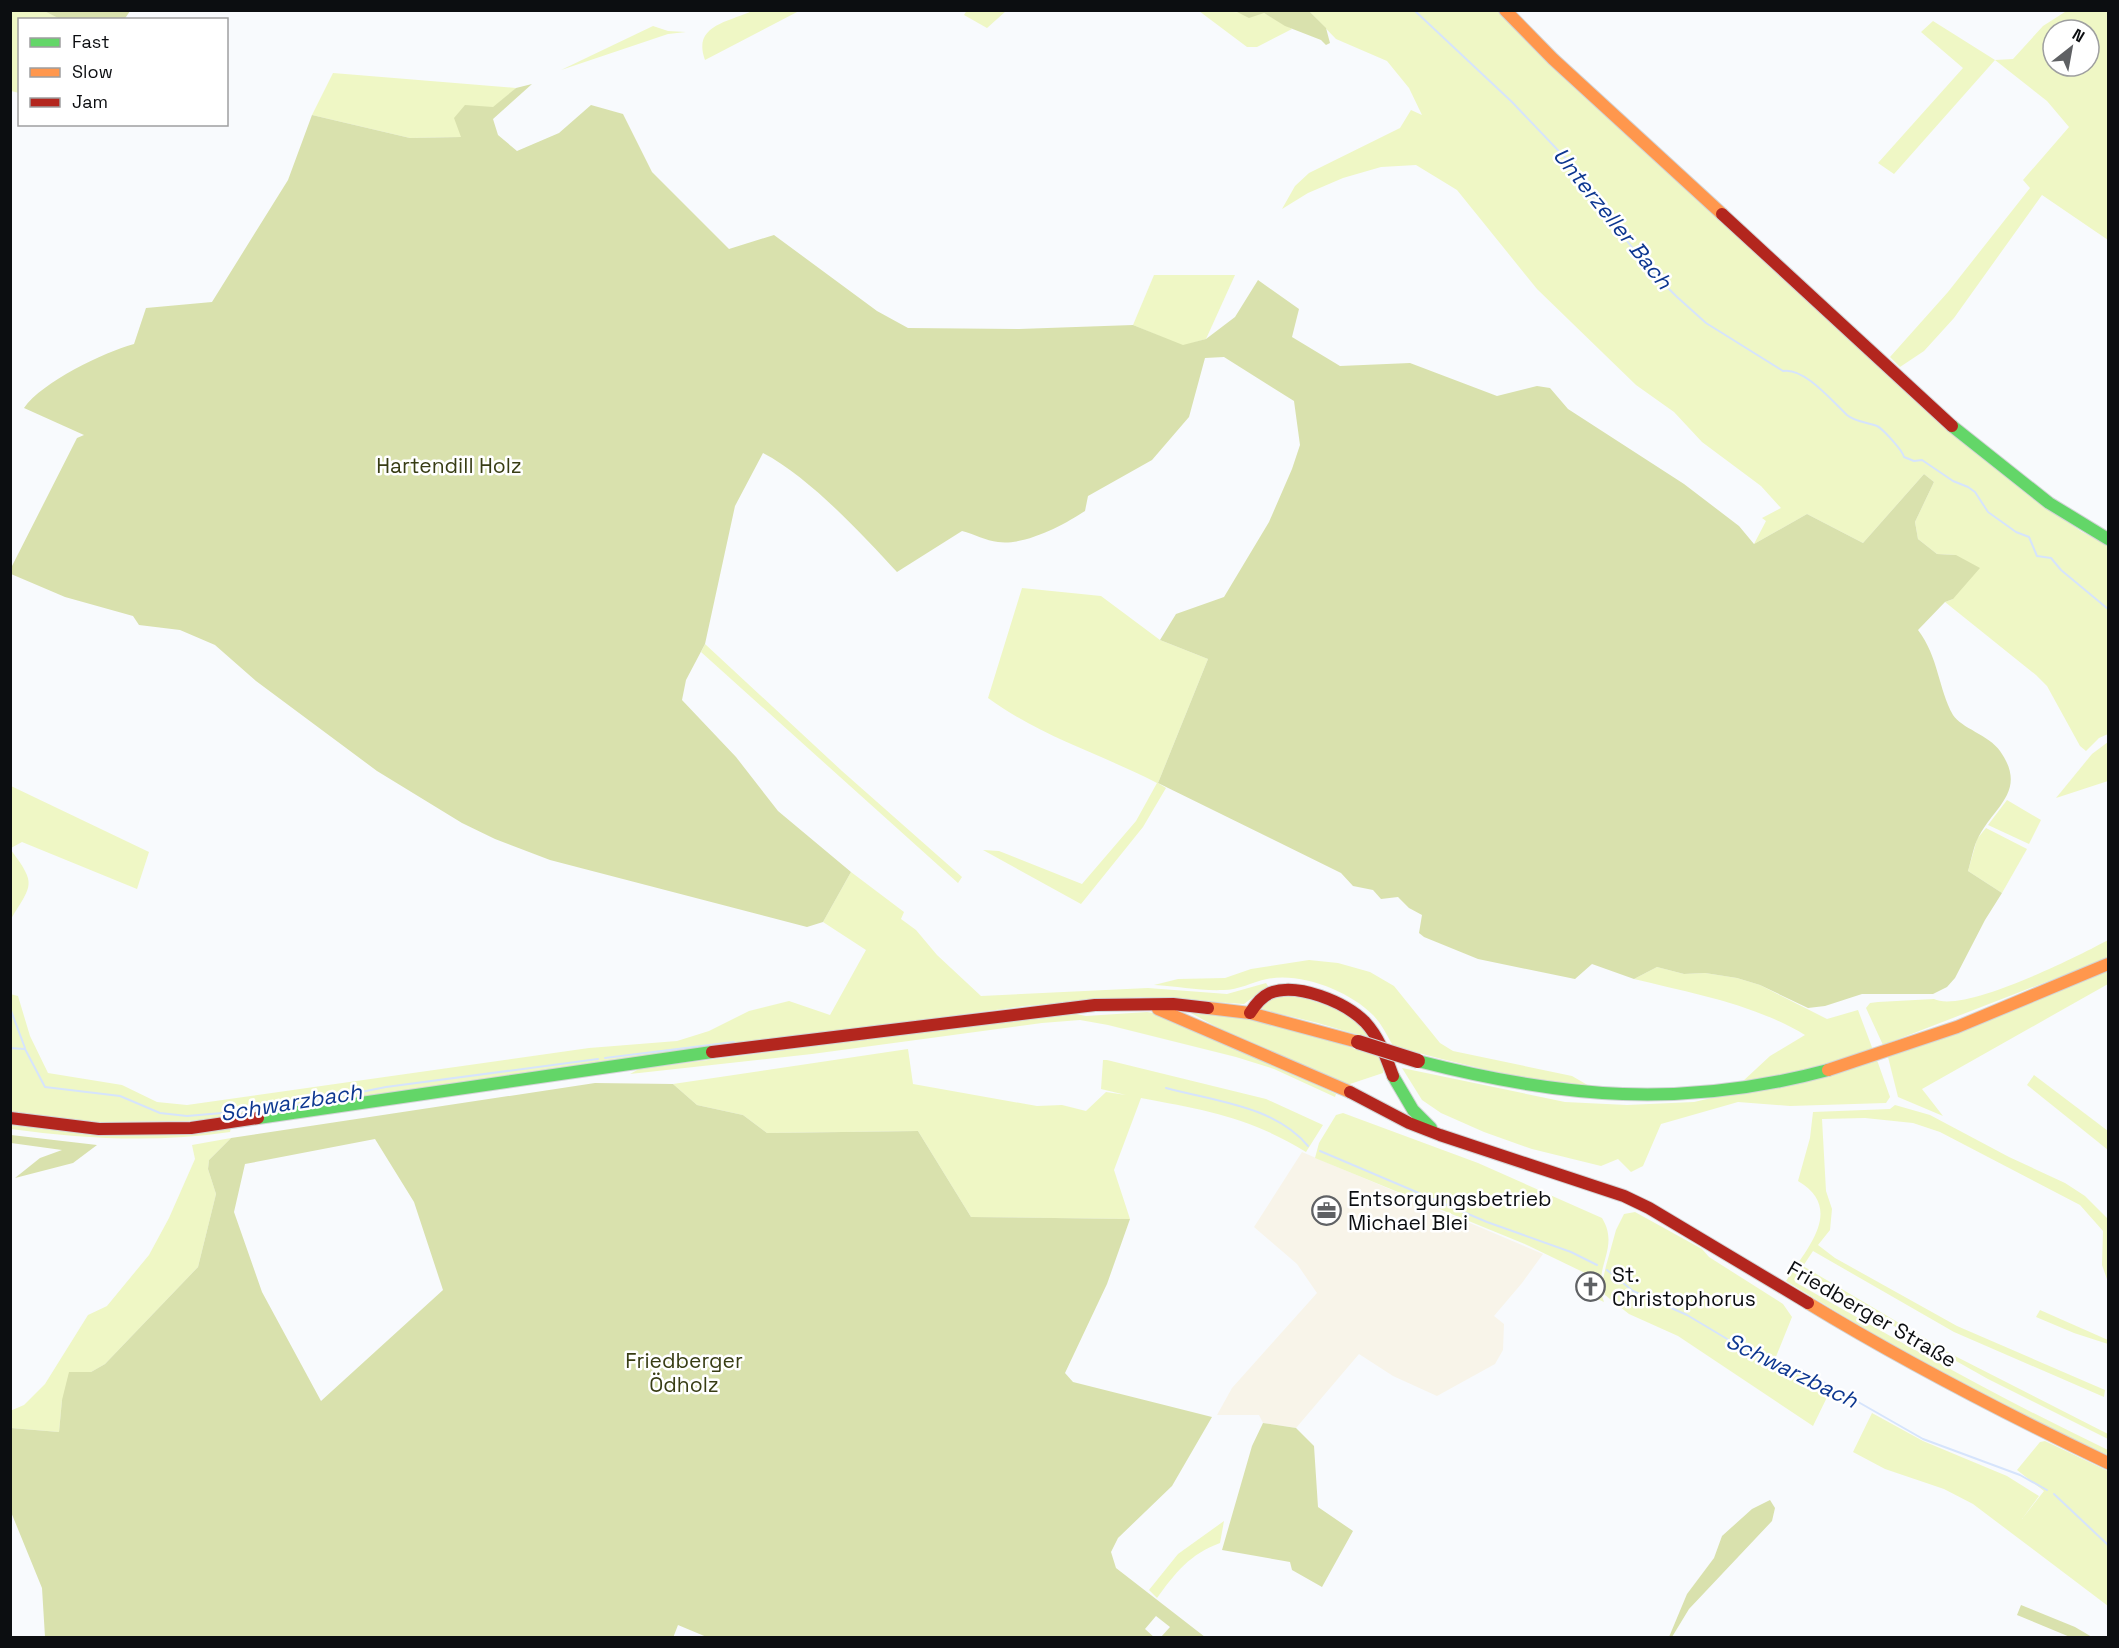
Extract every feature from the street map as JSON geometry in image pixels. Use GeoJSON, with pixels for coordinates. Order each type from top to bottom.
{"type":"FeatureCollection","features":[{"type":"Feature","properties":{"kind":"main road"},"geometry":{"type":"LineString","coordinates":[[1504,10],[1553,59],[1958,431],[2019,482],[2084,526],[2109,539]]}},
{"type":"Feature","properties":{"kind":"main road"},"geometry":{"type":"LineString","coordinates":[[10,1118],[99,1129],[191,1128],[789,1041],[1058,1009],[1138,1003],[1250,1013],[1418,1061],[1502,1082],[1565,1092],[1623,1096],[1691,1095],[1803,1077],[1910,1044],[2109,964]]}},
{"type":"Feature","properties":{"kind":"main road"},"geometry":{"type":"LineString","coordinates":[[1250,1013],[1265,996],[1282,989],[1335,1002],[1351,1010],[1365,1021],[1379,1042],[1393,1076],[1413,1110],[1440,1135]]}},
{"type":"Feature","properties":{"kind":"main road","name":"Friedberger Straße"},"geometry":{"type":"LineString","coordinates":[[1138,1003],[1182,1017],[1350,1092],[1409,1123],[1624,1196],[1649,1208],[1862,1336],[2013,1417],[2109,1463]]}},
{"type":"Feature","properties":{"kind":"shaded area"},"geometry":{"type":"Polygon","coordinates":[[[1302,1152],[1543,1254],[1494,1316],[1504,1324],[1503,1350],[1495,1364],[1437,1396],[1393,1376],[1359,1354],[1296,1428],[1263,1423],[1259,1415],[1217,1415],[1232,1388],[1317,1293],[1297,1264],[1254,1227],[1302,1152]]]}},
{"type":"Feature","properties":{"kind":"green space"},"geometry":{"type":"Polygon","coordinates":[[[967,10],[1006,11],[987,28],[964,15],[967,10]]]}},
{"type":"Feature","properties":{"kind":"green space"},"geometry":{"type":"Polygon","coordinates":[[[2068,10],[2108,11],[2108,240],[2042,195],[1954,318],[1924,351],[1900,367],[1890,357],[1948,292],[2030,188],[2023,180],[2069,127],[2047,101],[1995,60],[2013,59],[2041,28],[2041,78],[2101,78],[2101,18],[2056,18],[2068,10]]]}},
{"type":"Feature","properties":{"kind":"green space"},"geometry":{"type":"Polygon","coordinates":[[[11,11],[44,11],[58,18],[18,18],[18,93],[11,91],[11,11]]]}},
{"type":"Feature","properties":{"kind":"green space"},"geometry":{"type":"Polygon","coordinates":[[[44,11],[130,11],[125,18],[58,18],[44,11]]]}},
{"type":"Feature","properties":{"kind":"green space"},"geometry":{"type":"Polygon","coordinates":[[[752,11],[799,11],[705,60],[702,48],[708,32],[715,26],[752,11]]]}},
{"type":"Feature","properties":{"kind":"green space"},"geometry":{"type":"Polygon","coordinates":[[[1199,11],[1264,13],[1292,29],[1257,47],[1247,47],[1199,11]]]}},
{"type":"Feature","properties":{"kind":"green space"},"geometry":{"type":"Polygon","coordinates":[[[1235,11],[1309,11],[1326,28],[1330,43],[1326,45],[1321,40],[1285,26],[1264,13],[1249,18],[1235,11]]]}},
{"type":"Feature","properties":{"kind":"green space"},"geometry":{"type":"Polygon","coordinates":[[[1309,11],[1499,11],[2057,515],[2082,532],[2108,545],[2108,734],[2099,738],[2086,751],[2080,746],[2047,686],[1945,602],[1953,599],[1956,555],[1937,554],[1918,539],[1915,522],[1934,482],[1924,474],[1863,543],[1807,514],[1754,544],[1766,521],[1762,518],[1781,508],[1761,486],[1702,442],[1674,412],[1636,385],[1537,289],[1457,190],[1416,165],[1381,167],[1343,178],[1308,193],[1282,209],[1295,186],[1309,173],[1400,128],[1411,110],[1422,115],[1409,88],[1387,61],[1336,39],[1309,11]]]}},
{"type":"Feature","properties":{"kind":"green space"},"geometry":{"type":"Polygon","coordinates":[[[1933,21],[1995,60],[1894,174],[1878,163],[1963,68],[1921,32],[1933,21]]]}},
{"type":"Feature","properties":{"kind":"green space"},"geometry":{"type":"Polygon","coordinates":[[[653,26],[668,31],[686,32],[668,34],[561,70],[653,26]]]}},
{"type":"Feature","properties":{"kind":"green space"},"geometry":{"type":"Polygon","coordinates":[[[333,73],[516,88],[461,137],[410,138],[312,115],[333,73]]]}},
{"type":"Feature","properties":{"kind":"green space","name":"Hartendill Holz"},"geometry":{"type":"Polygon","coordinates":[[[532,84],[493,119],[498,135],[517,151],[559,133],[591,105],[623,114],[652,172],[729,249],[774,235],[877,311],[908,328],[1019,329],[1133,325],[1183,345],[1206,339],[1235,317],[1258,280],[1299,309],[1292,337],[1340,366],[1410,363],[1497,396],[1537,386],[1550,388],[1568,409],[1684,484],[1739,526],[1754,544],[1807,514],[1863,543],[1924,474],[1934,482],[1915,522],[1918,539],[1937,554],[1956,555],[1980,568],[1953,599],[1945,602],[1918,630],[1930,651],[1953,715],[1962,724],[1995,745],[2008,765],[2011,778],[2005,798],[1977,840],[1968,871],[2002,893],[1985,920],[1955,978],[1947,987],[1933,994],[1862,994],[1825,1006],[1808,1008],[1760,985],[1737,978],[1705,973],[1684,974],[1657,967],[1634,979],[1592,964],[1575,979],[1478,959],[1424,937],[1419,933],[1422,915],[1409,908],[1398,897],[1381,899],[1373,890],[1353,886],[1341,873],[1158,783],[1208,659],[1160,640],[1176,614],[1224,597],[1269,522],[1300,445],[1294,401],[1224,357],[1205,358],[1189,417],[1152,460],[1088,496],[1085,511],[1055,528],[1020,541],[994,541],[962,531],[897,572],[816,491],[763,453],[735,506],[705,644],[686,680],[682,700],[736,757],[778,811],[851,872],[823,922],[807,927],[550,860],[495,839],[462,823],[377,771],[256,681],[215,645],[180,630],[139,625],[133,616],[65,597],[11,574],[11,568],[77,438],[84,435],[24,408],[45,388],[74,369],[134,344],[146,308],[212,302],[288,180],[312,115],[410,138],[461,137],[454,118],[465,105],[493,107],[516,88],[532,84]]]}},
{"type":"Feature","properties":{"kind":"green space"},"geometry":{"type":"Polygon","coordinates":[[[1154,275],[1235,275],[1206,339],[1183,346],[1133,325],[1154,275]]]}},
{"type":"Feature","properties":{"kind":"green space"},"geometry":{"type":"Polygon","coordinates":[[[1022,588],[1101,596],[1160,640],[1208,659],[1158,783],[1166,788],[1143,827],[1081,904],[983,850],[999,851],[1082,884],[1136,821],[1157,783],[1050,735],[988,698],[1022,588]]]}},
{"type":"Feature","properties":{"kind":"green space"},"geometry":{"type":"Polygon","coordinates":[[[705,644],[842,771],[962,877],[958,883],[701,652],[705,644]]]}},
{"type":"Feature","properties":{"kind":"green space"},"geometry":{"type":"Polygon","coordinates":[[[2108,742],[2108,781],[2056,798],[2092,754],[2108,742]]]}},
{"type":"Feature","properties":{"kind":"green space"},"geometry":{"type":"Polygon","coordinates":[[[11,786],[149,852],[137,889],[22,842],[11,848],[11,786]]]}},
{"type":"Feature","properties":{"kind":"green space"},"geometry":{"type":"Polygon","coordinates":[[[2007,800],[2041,820],[2029,844],[1988,825],[2007,800]]]}},
{"type":"Feature","properties":{"kind":"green space"},"geometry":{"type":"Polygon","coordinates":[[[1986,828],[2027,849],[2002,893],[1968,871],[1977,839],[1986,828]]]}},
{"type":"Feature","properties":{"kind":"green space"},"geometry":{"type":"Polygon","coordinates":[[[11,850],[25,871],[29,884],[24,898],[11,919],[11,850]]]}},
{"type":"Feature","properties":{"kind":"green space"},"geometry":{"type":"Polygon","coordinates":[[[851,872],[904,912],[901,919],[916,930],[937,955],[981,996],[1148,988],[1227,994],[1266,983],[1268,986],[1244,1004],[1140,997],[1025,1006],[599,1063],[238,1117],[188,1121],[98,1122],[11,1113],[10,994],[18,996],[30,1036],[48,1073],[122,1085],[157,1102],[187,1105],[589,1048],[677,1041],[709,1031],[749,1011],[789,1001],[830,1015],[866,950],[823,922],[851,872]]]}},
{"type":"Feature","properties":{"kind":"green space"},"geometry":{"type":"Polygon","coordinates":[[[2108,940],[2108,958],[1883,1045],[1866,1008],[1870,1003],[1934,999],[1949,1001],[1994,991],[2048,970],[2108,940]]]}},
{"type":"Feature","properties":{"kind":"green space"},"geometry":{"type":"Polygon","coordinates":[[[1309,960],[1338,963],[1370,972],[1394,986],[1440,1043],[1453,1051],[1572,1076],[1591,1087],[1491,1071],[1393,1046],[1379,1022],[1363,1006],[1338,991],[1309,981],[1295,978],[1267,979],[1235,989],[1223,990],[1154,985],[1178,979],[1225,978],[1251,969],[1309,960]]]}},
{"type":"Feature","properties":{"kind":"green space"},"geometry":{"type":"Polygon","coordinates":[[[1657,967],[1684,974],[1705,973],[1737,978],[1760,985],[1827,1019],[1858,1010],[1873,1050],[1789,1074],[1742,1082],[1770,1056],[1805,1035],[1744,1007],[1634,979],[1657,967]]]}},
{"type":"Feature","properties":{"kind":"green space"},"geometry":{"type":"Polygon","coordinates":[[[2108,971],[2108,984],[1922,1089],[1943,1116],[1898,1097],[1888,1057],[2108,971]]]}},
{"type":"Feature","properties":{"kind":"green space"},"geometry":{"type":"Polygon","coordinates":[[[1283,991],[1352,1014],[1372,1039],[1256,1008],[1283,991]]]}},
{"type":"Feature","properties":{"kind":"green space"},"geometry":{"type":"Polygon","coordinates":[[[1193,1011],[1249,1019],[1302,1031],[1379,1057],[1384,1068],[1383,1073],[1347,1085],[1233,1036],[1191,1013],[1193,1011]]]}},
{"type":"Feature","properties":{"kind":"green space"},"geometry":{"type":"Polygon","coordinates":[[[1147,1012],[1169,1015],[1336,1094],[1335,1097],[1274,1069],[1236,1057],[1080,1020],[1042,1023],[812,1054],[630,1074],[639,1069],[1071,1013],[1086,1016],[1147,1012]]]}},
{"type":"Feature","properties":{"kind":"green space"},"geometry":{"type":"Polygon","coordinates":[[[908,1049],[913,1084],[1037,1106],[1062,1105],[1086,1111],[1106,1092],[1126,1095],[1101,1089],[1103,1060],[1107,1060],[1266,1099],[1323,1125],[1306,1152],[1265,1130],[1226,1116],[1141,1098],[1114,1170],[1130,1219],[971,1217],[918,1131],[767,1133],[743,1115],[697,1105],[673,1084],[908,1049]]]}},
{"type":"Feature","properties":{"kind":"green space"},"geometry":{"type":"Polygon","coordinates":[[[1877,1060],[1890,1097],[1886,1103],[1790,1106],[1738,1102],[1661,1124],[1643,1166],[1631,1172],[1618,1159],[1601,1166],[1532,1149],[1484,1132],[1441,1113],[1422,1100],[1402,1068],[1565,1102],[1627,1105],[1694,1102],[1877,1060]]]}},
{"type":"Feature","properties":{"kind":"green space"},"geometry":{"type":"Polygon","coordinates":[[[2034,1075],[2108,1131],[2108,1150],[2027,1085],[2034,1075]]]}},
{"type":"Feature","properties":{"kind":"green space","name":"Friedberger Ödholz"},"geometry":{"type":"Polygon","coordinates":[[[595,1083],[673,1084],[697,1105],[743,1115],[767,1133],[918,1131],[971,1217],[1130,1219],[1107,1284],[1065,1373],[1073,1382],[1212,1417],[1172,1486],[1118,1538],[1111,1552],[1116,1568],[1205,1637],[1161,1637],[1170,1627],[1156,1616],[1145,1629],[1155,1638],[709,1638],[678,1625],[673,1638],[45,1637],[42,1588],[11,1512],[11,1428],[59,1432],[62,1400],[69,1372],[91,1372],[105,1364],[198,1267],[216,1194],[208,1169],[209,1160],[231,1138],[595,1083]],[[375,1139],[245,1164],[234,1212],[262,1292],[321,1401],[443,1290],[414,1202],[375,1139]]]}},
{"type":"Feature","properties":{"kind":"green space"},"geometry":{"type":"Polygon","coordinates":[[[1895,1105],[1930,1115],[2009,1157],[2065,1183],[2085,1196],[2108,1219],[2108,1282],[2102,1265],[2103,1231],[2080,1205],[1940,1132],[1913,1123],[1865,1118],[1822,1119],[1826,1191],[1832,1209],[1830,1230],[1818,1245],[1835,1258],[1957,1326],[2105,1390],[2104,1397],[1954,1332],[1813,1251],[1803,1266],[1953,1355],[2108,1434],[2108,1439],[1988,1379],[1800,1273],[1795,1282],[1989,1390],[2108,1450],[2108,1457],[1985,1396],[1894,1347],[1786,1281],[1818,1229],[1819,1204],[1812,1192],[1798,1181],[1810,1138],[1813,1112],[1890,1109],[1895,1105]]]}},
{"type":"Feature","properties":{"kind":"green space"},"geometry":{"type":"Polygon","coordinates":[[[1343,1113],[1478,1163],[1602,1218],[1608,1239],[1601,1279],[1604,1302],[1586,1294],[1587,1274],[1527,1245],[1315,1158],[1319,1143],[1336,1115],[1343,1113]]]}},
{"type":"Feature","properties":{"kind":"green space"},"geometry":{"type":"Polygon","coordinates":[[[11,1125],[129,1135],[231,1128],[230,1132],[147,1139],[38,1132],[11,1129],[11,1125]]]}},
{"type":"Feature","properties":{"kind":"green space"},"geometry":{"type":"Polygon","coordinates":[[[10,1135],[97,1145],[73,1163],[15,1178],[40,1158],[62,1150],[11,1143],[10,1135]]]}},
{"type":"Feature","properties":{"kind":"green space"},"geometry":{"type":"Polygon","coordinates":[[[231,1138],[209,1160],[208,1169],[216,1194],[198,1267],[105,1364],[91,1372],[62,1400],[59,1432],[11,1428],[10,1411],[24,1405],[45,1384],[88,1315],[107,1306],[149,1255],[169,1218],[195,1159],[192,1145],[231,1138]]]}},
{"type":"Feature","properties":{"kind":"green space"},"geometry":{"type":"Polygon","coordinates":[[[1635,1212],[1702,1249],[1709,1257],[1783,1304],[1792,1317],[1773,1364],[1802,1372],[1832,1387],[1813,1426],[1678,1336],[1629,1314],[1605,1295],[1602,1284],[1616,1230],[1624,1214],[1635,1212]]]}},
{"type":"Feature","properties":{"kind":"green space"},"geometry":{"type":"Polygon","coordinates":[[[2040,1310],[2108,1340],[2108,1344],[2036,1317],[2040,1310]]]}},
{"type":"Feature","properties":{"kind":"green space"},"geometry":{"type":"Polygon","coordinates":[[[1872,1413],[1923,1441],[2007,1476],[2039,1496],[2022,1519],[2044,1491],[2017,1470],[2040,1442],[2045,1441],[2108,1471],[2108,1606],[1973,1504],[1944,1489],[1885,1469],[1853,1452],[1872,1413]]]}},
{"type":"Feature","properties":{"kind":"green space"},"geometry":{"type":"Polygon","coordinates":[[[1263,1423],[1296,1428],[1314,1446],[1318,1507],[1353,1531],[1322,1587],[1292,1570],[1290,1562],[1222,1550],[1252,1446],[1263,1423]]]}},
{"type":"Feature","properties":{"kind":"green space"},"geometry":{"type":"Polygon","coordinates":[[[1770,1500],[1775,1508],[1772,1521],[1689,1609],[1672,1637],[1669,1637],[1687,1594],[1714,1558],[1722,1536],[1752,1509],[1770,1500]]]}},
{"type":"Feature","properties":{"kind":"green space"},"geometry":{"type":"Polygon","coordinates":[[[1224,1521],[1220,1543],[1209,1547],[1184,1565],[1157,1598],[1149,1590],[1178,1554],[1224,1521]]]}},
{"type":"Feature","properties":{"kind":"green space"},"geometry":{"type":"Polygon","coordinates":[[[2021,1605],[2075,1627],[2092,1637],[2070,1637],[2017,1615],[2021,1605]]]}},
{"type":"Feature","properties":{"kind":"waterway","name":"Unterzeller Bach"},"geometry":{"type":"LineString","coordinates":[[1414,10],[1512,102],[1574,167],[1579,181],[1651,271],[1706,323],[1783,371],[1791,371],[1809,379],[1847,415],[1857,421],[1880,428],[1897,445],[1904,457],[1914,461],[1922,460],[1953,481],[1968,487],[1975,492],[1988,512],[2016,532],[2029,537],[2037,556],[2051,558],[2061,570],[2108,609]]}},
{"type":"Feature","properties":{"kind":"waterway"},"geometry":{"type":"LineString","coordinates":[[10,1008],[25,1048]]}},
{"type":"Feature","properties":{"kind":"waterway","name":"Schwarzbach"},"geometry":{"type":"LineString","coordinates":[[605,1058],[734,1042]]}},
{"type":"Feature","properties":{"kind":"waterway","name":"Schwarzbach"},"geometry":{"type":"LineString","coordinates":[[10,1048],[25,1049],[45,1087],[120,1096],[160,1113],[187,1116],[281,1108],[386,1087],[598,1059]]}},
{"type":"Feature","properties":{"kind":"waterway","name":"Schwarzbach"},"geometry":{"type":"LineString","coordinates":[[1166,1088],[1261,1113],[1279,1122],[1308,1146]]}},
{"type":"Feature","properties":{"kind":"waterway","name":"Schwarzbach"},"geometry":{"type":"LineString","coordinates":[[1320,1151],[1487,1222],[1571,1252],[1597,1265]]}},
{"type":"Feature","properties":{"kind":"waterway","name":"Schwarzbach"},"geometry":{"type":"LineString","coordinates":[[1607,1270],[1633,1291],[1687,1315],[1764,1361],[1804,1371],[1923,1439],[2020,1475],[2047,1490]]}},
{"type":"Feature","properties":{"kind":"waterway","name":"Schwarzbach"},"geometry":{"type":"LineString","coordinates":[[2054,1494],[2108,1545]]}},
{"type":"Feature","properties":{"kind":"traffic: fast"},"geometry":{"type":"LineString","coordinates":[[1952,426],[2049,503],[2108,539]]}},
{"type":"Feature","properties":{"kind":"traffic: fast"},"geometry":{"type":"LineString","coordinates":[[258,1118],[712,1052]]}},
{"type":"Feature","properties":{"kind":"traffic: fast"},"geometry":{"type":"LineString","coordinates":[[1418,1061],[1522,1084],[1623,1094],[1673,1094],[1723,1090],[1775,1082],[1828,1070]]}},
{"type":"Feature","properties":{"kind":"traffic: fast"},"geometry":{"type":"LineString","coordinates":[[1393,1076],[1413,1110],[1431,1128]]}},
{"type":"Feature","properties":{"kind":"traffic: slow"},"geometry":{"type":"LineString","coordinates":[[1505,10],[1553,59],[1722,214]]}},
{"type":"Feature","properties":{"kind":"traffic: slow"},"geometry":{"type":"LineString","coordinates":[[1828,1070],[1957,1027],[2108,964]]}},
{"type":"Feature","properties":{"kind":"traffic: slow"},"geometry":{"type":"LineString","coordinates":[[1208,1008],[1250,1013],[1358,1042]]}},
{"type":"Feature","properties":{"kind":"traffic: slow"},"geometry":{"type":"LineString","coordinates":[[1158,1009],[1350,1092]]}},
{"type":"Feature","properties":{"kind":"traffic: slow"},"geometry":{"type":"LineString","coordinates":[[1808,1303],[1956,1387],[2108,1463]]}},
{"type":"Feature","properties":{"kind":"traffic: jam"},"geometry":{"type":"LineString","coordinates":[[1722,214],[1952,426]]}},
{"type":"Feature","properties":{"kind":"traffic: jam"},"geometry":{"type":"LineString","coordinates":[[1250,1013],[1264,997],[1281,990],[1307,992],[1333,1001],[1346,1007],[1370,1028],[1382,1048],[1393,1076]]}},
{"type":"Feature","properties":{"kind":"traffic: jam"},"geometry":{"type":"LineString","coordinates":[[712,1052],[1095,1005],[1173,1004],[1208,1008]]}},
{"type":"Feature","properties":{"kind":"traffic: jam"},"geometry":{"type":"LineString","coordinates":[[1358,1042],[1418,1061]]}},
{"type":"Feature","properties":{"kind":"traffic: jam"},"geometry":{"type":"LineString","coordinates":[[1350,1092],[1409,1123],[1440,1135],[1624,1196],[1649,1208],[1808,1303]]}},
{"type":"Feature","properties":{"kind":"traffic: jam"},"geometry":{"type":"LineString","coordinates":[[10,1118],[99,1129],[191,1128],[258,1118]]}},
{"type":"Feature","properties":{"kind":"place","name":"Entsorgungsbetrieb Michael Blei"},"geometry":{"type":"Point","coordinates":[1327,1210]}},
{"type":"Feature","properties":{"kind":"place","name":"St. Christophorus"},"geometry":{"type":"Point","coordinates":[1591,1286]}}]}
